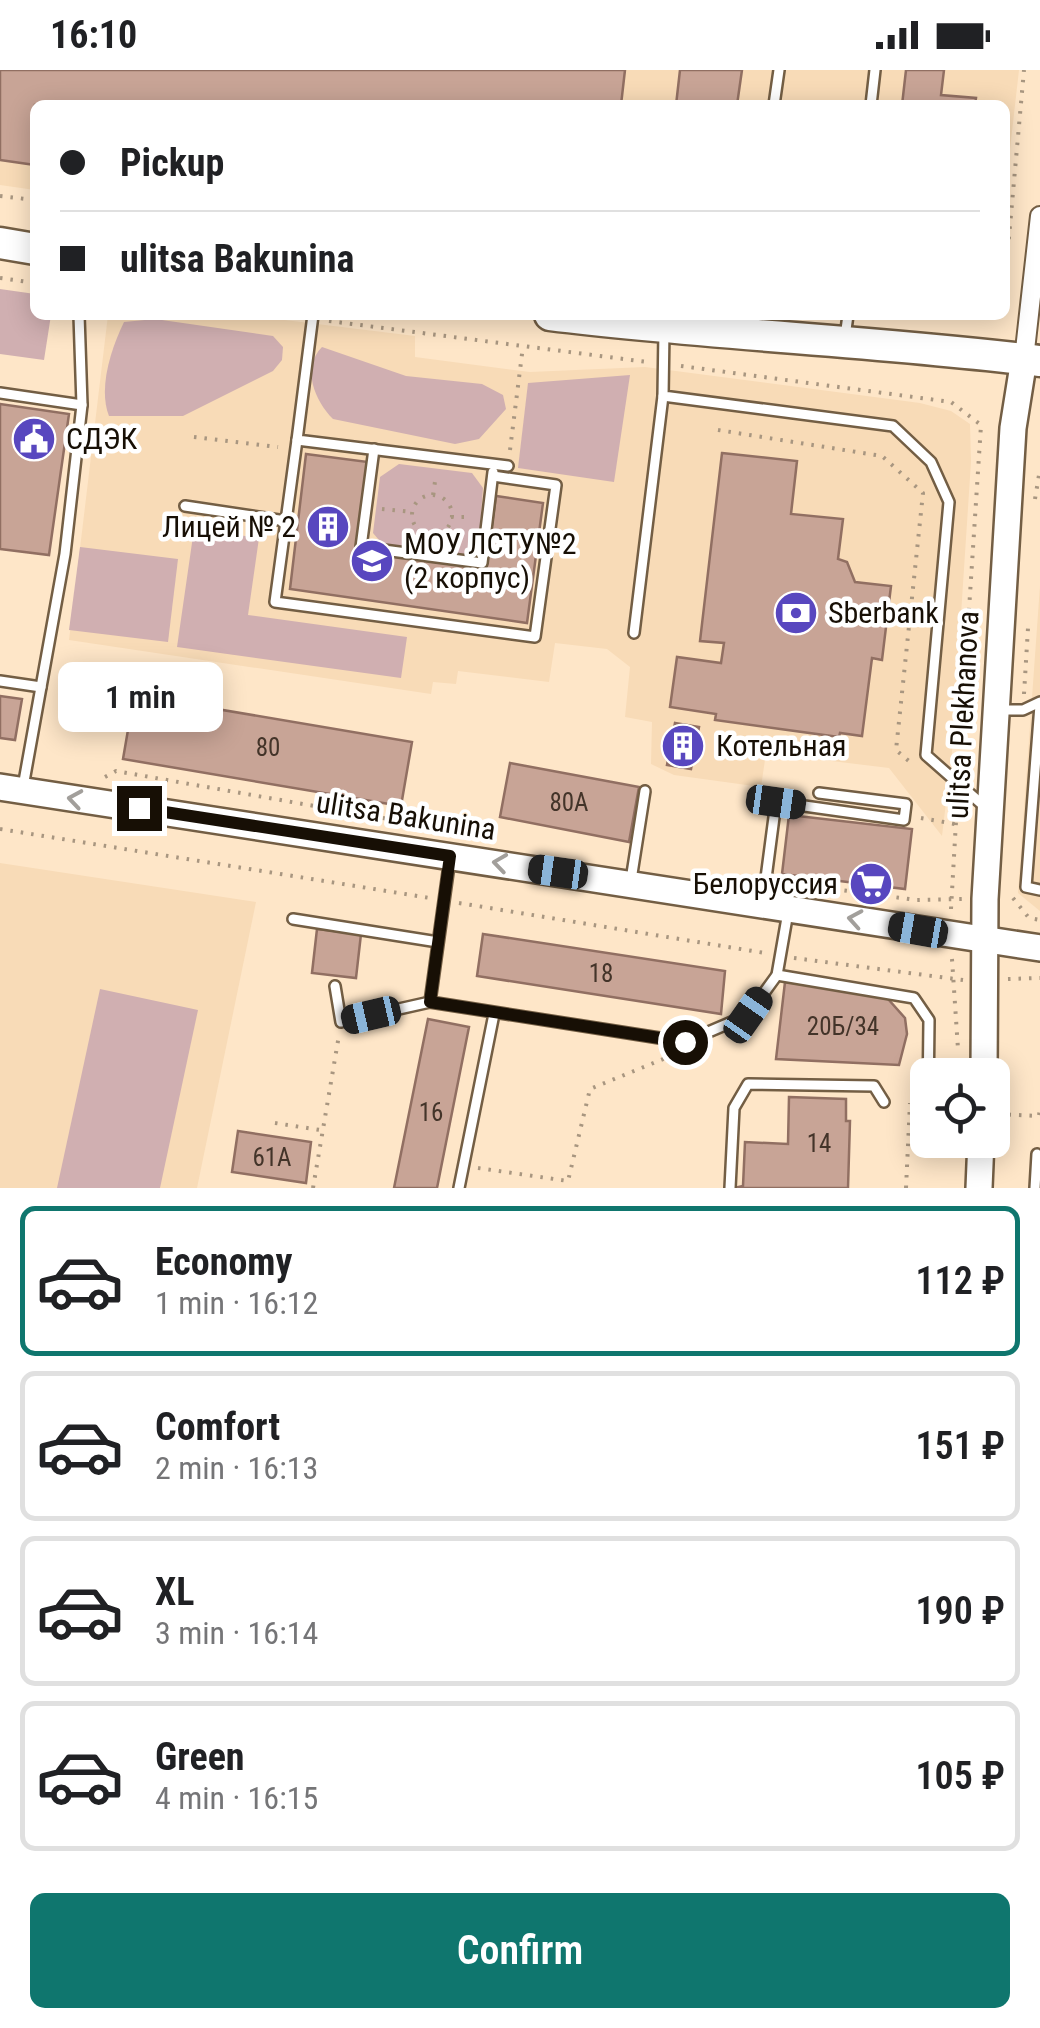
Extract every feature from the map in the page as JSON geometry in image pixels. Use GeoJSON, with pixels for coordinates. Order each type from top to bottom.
{"type":"FeatureCollection","features":[{"type":"Feature","properties":{"kind":"main road"},"geometry":{"type":"LineString","coordinates":[[0,244],[30,247]]}},
{"type":"Feature","properties":{"kind":"main road"},"geometry":{"type":"LineString","coordinates":[[591,320],[664,329],[724,325],[846,328],[1032,360]]}},
{"type":"Feature","properties":{"kind":"street"},"geometry":{"type":"LineString","coordinates":[[1032,360],[1040,216]]}},
{"type":"Feature","properties":{"kind":"street","name":"ulitsa Plekhanova"},"geometry":{"type":"LineString","coordinates":[[984,1058],[984,900],[1013,428],[1032,360]]}},
{"type":"Feature","properties":{"kind":"street","name":"ulitsa Bakunina"},"geometry":{"type":"LineString","coordinates":[[11,789],[450,843],[631,883],[1040,948]]}},
{"type":"Feature","properties":{"kind":"street"},"geometry":{"type":"LineString","coordinates":[[979,1188],[980,1158]]}},
{"type":"Feature","properties":{"kind":"lane"},"geometry":{"type":"LineString","coordinates":[[775,100],[779,70]]}},
{"type":"Feature","properties":{"kind":"lane"},"geometry":{"type":"LineString","coordinates":[[872,100],[875,70]]}},
{"type":"Feature","properties":{"kind":"lane"},"geometry":{"type":"LineString","coordinates":[[11,789],[40,687],[64,554],[82,405],[78,320]]}},
{"type":"Feature","properties":{"kind":"lane"},"geometry":{"type":"LineString","coordinates":[[296,444],[438,458],[556,485],[535,637],[275,602],[312,320]]}},
{"type":"Feature","properties":{"kind":"lane"},"geometry":{"type":"LineString","coordinates":[[634,634],[663,396],[664,329]]}},
{"type":"Feature","properties":{"kind":"lane"},"geometry":{"type":"LineString","coordinates":[[0,393],[82,405]]}},
{"type":"Feature","properties":{"kind":"lane"},"geometry":{"type":"LineString","coordinates":[[663,396],[893,426],[932,462],[949,502],[926,755],[990,811]]}},
{"type":"Feature","properties":{"kind":"lane"},"geometry":{"type":"LineString","coordinates":[[374,449],[361,547],[482,564],[493,470]]}},
{"type":"Feature","properties":{"kind":"lane"},"geometry":{"type":"LineString","coordinates":[[493,470],[508,466]]}},
{"type":"Feature","properties":{"kind":"lane"},"geometry":{"type":"LineString","coordinates":[[185,506],[286,521]]}},
{"type":"Feature","properties":{"kind":"lane"},"geometry":{"type":"LineString","coordinates":[[0,680],[40,687]]}},
{"type":"Feature","properties":{"kind":"lane"},"geometry":{"type":"LineString","coordinates":[[996,710],[1023,710],[1040,703],[1026,887],[1040,890]]}},
{"type":"Feature","properties":{"kind":"lane"},"geometry":{"type":"LineString","coordinates":[[631,883],[645,791]]}},
{"type":"Feature","properties":{"kind":"lane"},"geometry":{"type":"LineString","coordinates":[[762,904],[776,802],[904,820],[906,804],[818,793]]}},
{"type":"Feature","properties":{"kind":"lane"},"geometry":{"type":"LineString","coordinates":[[430,1002],[450,843]]}},
{"type":"Feature","properties":{"kind":"lane"},"geometry":{"type":"LineString","coordinates":[[335,986],[341,1022],[430,1002],[685,1042],[748,1015],[777,975],[789,908]]}},
{"type":"Feature","properties":{"kind":"lane"},"geometry":{"type":"LineString","coordinates":[[293,918],[438,942]]}},
{"type":"Feature","properties":{"kind":"lane"},"geometry":{"type":"LineString","coordinates":[[777,975],[914,998],[929,1020],[929,1058]]}},
{"type":"Feature","properties":{"kind":"lane"},"geometry":{"type":"LineString","coordinates":[[459,1188],[494,1014]]}},
{"type":"Feature","properties":{"kind":"lane"},"geometry":{"type":"LineString","coordinates":[[730,1188],[734,1108],[748,1084],[874,1086],[884,1102]]}},
{"type":"Feature","properties":{"kind":"lane"},"geometry":{"type":"LineString","coordinates":[[1036,1188],[1037,1154]]}},
{"type":"Feature","properties":{"kind":"path"},"geometry":{"type":"LineString","coordinates":[[1010,225],[1024,70]]}},
{"type":"Feature","properties":{"kind":"path"},"geometry":{"type":"LineString","coordinates":[[0,196],[30,199]]}},
{"type":"Feature","properties":{"kind":"path"},"geometry":{"type":"LineString","coordinates":[[0,278],[30,282]]}},
{"type":"Feature","properties":{"kind":"path"},"geometry":{"type":"LineString","coordinates":[[334,320],[951,402],[980,424],[951,899],[958,1056]]}},
{"type":"Feature","properties":{"kind":"path"},"geometry":{"type":"LineString","coordinates":[[508,466],[523,346]]}},
{"type":"Feature","properties":{"kind":"path"},"geometry":{"type":"LineString","coordinates":[[718,430],[882,456],[923,493],[896,750],[911,763]]}},
{"type":"Feature","properties":{"kind":"path"},"geometry":{"type":"LineString","coordinates":[[194,437],[296,444]]}},
{"type":"Feature","properties":{"kind":"path"},"geometry":{"type":"LineString","coordinates":[[433,496],[438,458]]}},
{"type":"Feature","properties":{"kind":"path"},"geometry":{"type":"LineString","coordinates":[[433,496],[447,502],[451,517],[443,531],[430,534],[414,525],[412,512],[418,501],[433,496]]}},
{"type":"Feature","properties":{"kind":"path"},"geometry":{"type":"LineString","coordinates":[[376,508],[412,512]]}},
{"type":"Feature","properties":{"kind":"path"},"geometry":{"type":"LineString","coordinates":[[451,517],[481,516]]}},
{"type":"Feature","properties":{"kind":"path"},"geometry":{"type":"LineString","coordinates":[[96,781],[116,771],[450,843]]}},
{"type":"Feature","properties":{"kind":"path"},"geometry":{"type":"LineString","coordinates":[[905,815],[956,824]]}},
{"type":"Feature","properties":{"kind":"path"},"geometry":{"type":"LineString","coordinates":[[0,829],[953,981]]}},
{"type":"Feature","properties":{"kind":"path"},"geometry":{"type":"LineString","coordinates":[[821,888],[916,900],[1013,900]]}},
{"type":"Feature","properties":{"kind":"path"},"geometry":{"type":"LineString","coordinates":[[313,1188],[341,1022]]}},
{"type":"Feature","properties":{"kind":"path"},"geometry":{"type":"LineString","coordinates":[[464,1166],[568,1184],[590,1089],[668,1058],[685,1042]]}},
{"type":"Feature","properties":{"kind":"path"},"geometry":{"type":"LineString","coordinates":[[906,1188],[910,1103]]}},
{"type":"Feature","properties":{"kind":"path"},"geometry":{"type":"LineString","coordinates":[[1010,1115],[1039,1116],[1040,1106]]}},
{"type":"Feature","properties":{"kind":"path"},"geometry":{"type":"LineString","coordinates":[[275,1123],[322,1130]]}},
{"type":"Feature","properties":{"kind":"shaded area"},"geometry":{"type":"Polygon","coordinates":[[[0,70],[1019,70],[1010,149],[1010,100],[30,100],[30,189],[0,185],[0,70]]]}},
{"type":"Feature","properties":{"kind":"shaded area"},"geometry":{"type":"Polygon","coordinates":[[[0,289],[30,293],[30,320],[50,320],[44,360],[0,354],[0,289]]]}},
{"type":"Feature","properties":{"kind":"shaded area"},"geometry":{"type":"Polygon","coordinates":[[[107,320],[285,320],[415,336],[415,357],[530,372],[645,367],[920,403],[951,411],[970,424],[971,462],[952,752],[942,836],[889,768],[766,753],[761,787],[674,775],[651,764],[652,722],[625,717],[630,667],[607,649],[555,643],[549,682],[458,671],[456,684],[433,682],[431,694],[69,640],[107,320]]]}},
{"type":"Feature","properties":{"kind":"shaded area"},"geometry":{"type":"Polygon","coordinates":[[[162,320],[273,336],[283,347],[282,360],[273,371],[183,416],[109,416],[105,381],[124,322],[162,320]]]}},
{"type":"Feature","properties":{"kind":"shaded area"},"geometry":{"type":"Polygon","coordinates":[[[322,347],[406,376],[482,384],[503,395],[506,409],[479,439],[455,444],[333,419],[313,384],[312,365],[322,347]]]}},
{"type":"Feature","properties":{"kind":"shaded area"},"geometry":{"type":"Polygon","coordinates":[[[630,375],[614,482],[518,468],[528,383],[630,375]]]}},
{"type":"Feature","properties":{"kind":"shaded area"},"geometry":{"type":"Polygon","coordinates":[[[399,464],[472,473],[483,488],[479,543],[465,556],[384,546],[373,533],[380,477],[399,464]]]}},
{"type":"Feature","properties":{"kind":"shaded area"},"geometry":{"type":"Polygon","coordinates":[[[194,529],[259,538],[248,615],[407,637],[401,678],[177,647],[194,529]]]}},
{"type":"Feature","properties":{"kind":"shaded area"},"geometry":{"type":"Polygon","coordinates":[[[80,547],[178,559],[168,642],[69,630],[80,547]]]}},
{"type":"Feature","properties":{"kind":"shaded area"},"geometry":{"type":"Polygon","coordinates":[[[1040,586],[1040,911],[1018,893],[1040,586]]]}},
{"type":"Feature","properties":{"kind":"shaded area"},"geometry":{"type":"Polygon","coordinates":[[[0,863],[256,902],[197,1188],[0,1188],[0,863]]]}},
{"type":"Feature","properties":{"kind":"shaded area"},"geometry":{"type":"Polygon","coordinates":[[[100,989],[198,1010],[160,1188],[57,1188],[100,989]]]}},
{"type":"Feature","properties":{"kind":"building"},"geometry":{"type":"Polygon","coordinates":[[[0,70],[625,70],[622,100],[30,100],[30,164],[0,160],[0,70]]]}},
{"type":"Feature","properties":{"kind":"building"},"geometry":{"type":"Polygon","coordinates":[[[680,70],[742,70],[738,100],[677,100],[680,70]]]}},
{"type":"Feature","properties":{"kind":"building"},"geometry":{"type":"Polygon","coordinates":[[[906,70],[944,70],[941,95],[976,98],[976,100],[903,100],[906,70]]]}},
{"type":"Feature","properties":{"kind":"building"},"geometry":{"type":"Polygon","coordinates":[[[0,404],[69,414],[49,555],[0,549],[0,404]]]}},
{"type":"Feature","properties":{"kind":"building","name":"Sberbank"},"geometry":{"type":"Polygon","coordinates":[[[722,453],[797,461],[791,514],[843,519],[838,559],[847,562],[855,582],[891,586],[882,660],[872,658],[862,736],[840,733],[839,737],[715,720],[716,714],[670,707],[677,657],[721,663],[724,643],[700,641],[722,453]]]}},
{"type":"Feature","properties":{"kind":"building","name":"Лицей № 2"},"geometry":{"type":"Polygon","coordinates":[[[306,454],[368,462],[357,551],[486,567],[496,496],[543,503],[527,623],[290,589],[306,454]]]}},
{"type":"Feature","properties":{"kind":"building"},"geometry":{"type":"Polygon","coordinates":[[[134,695],[412,742],[401,806],[123,759],[134,695]]]}},
{"type":"Feature","properties":{"kind":"building"},"geometry":{"type":"Polygon","coordinates":[[[0,696],[22,699],[15,740],[0,738],[0,696]]]}},
{"type":"Feature","properties":{"kind":"building","name":"Котельная"},"geometry":{"type":"Polygon","coordinates":[[[675,723],[699,727],[691,769],[667,765],[675,723]]]}},
{"type":"Feature","properties":{"kind":"building"},"geometry":{"type":"Polygon","coordinates":[[[510,763],[639,787],[629,842],[500,817],[510,763]]]}},
{"type":"Feature","properties":{"kind":"building"},"geometry":{"type":"Polygon","coordinates":[[[789,815],[912,829],[905,889],[782,874],[789,815]]]}},
{"type":"Feature","properties":{"kind":"building"},"geometry":{"type":"Polygon","coordinates":[[[317,929],[361,934],[356,978],[312,973],[317,929]]]}},
{"type":"Feature","properties":{"kind":"building"},"geometry":{"type":"Polygon","coordinates":[[[483,934],[725,971],[721,1014],[477,976],[483,934]]]}},
{"type":"Feature","properties":{"kind":"building"},"geometry":{"type":"Polygon","coordinates":[[[785,982],[877,993],[888,999],[905,1018],[907,1034],[899,1065],[776,1059],[785,982]]]}},
{"type":"Feature","properties":{"kind":"building"},"geometry":{"type":"Polygon","coordinates":[[[428,1019],[469,1027],[437,1188],[394,1188],[428,1019]]]}},
{"type":"Feature","properties":{"kind":"building"},"geometry":{"type":"Polygon","coordinates":[[[789,1097],[846,1099],[846,1121],[850,1121],[848,1188],[734,1188],[743,1186],[745,1142],[788,1144],[789,1097]]]}},
{"type":"Feature","properties":{"kind":"building"},"geometry":{"type":"Polygon","coordinates":[[[238,1131],[311,1142],[306,1183],[232,1172],[238,1131]]]}},
{"type":"Feature","properties":{"kind":"place","name":"СДЭК"},"geometry":{"type":"Point","coordinates":[34,439]}},
{"type":"Feature","properties":{"kind":"place","name":"Лицей № 2"},"geometry":{"type":"Point","coordinates":[328,527]}},
{"type":"Feature","properties":{"kind":"place","name":"МОУ ЛСТУ№2 (2 корпус)"},"geometry":{"type":"Point","coordinates":[372,561]}},
{"type":"Feature","properties":{"kind":"place","name":"Sberbank"},"geometry":{"type":"Point","coordinates":[796,613]}},
{"type":"Feature","properties":{"kind":"place","name":"Котельная"},"geometry":{"type":"Point","coordinates":[683,746]}},
{"type":"Feature","properties":{"kind":"place","name":"Белоруссия"},"geometry":{"type":"Point","coordinates":[871,884]}},
{"type":"Feature","properties":{"kind":"route"},"geometry":{"type":"LineString","coordinates":[[139,808],[450,856],[430,1002],[685,1042]]}}]}
